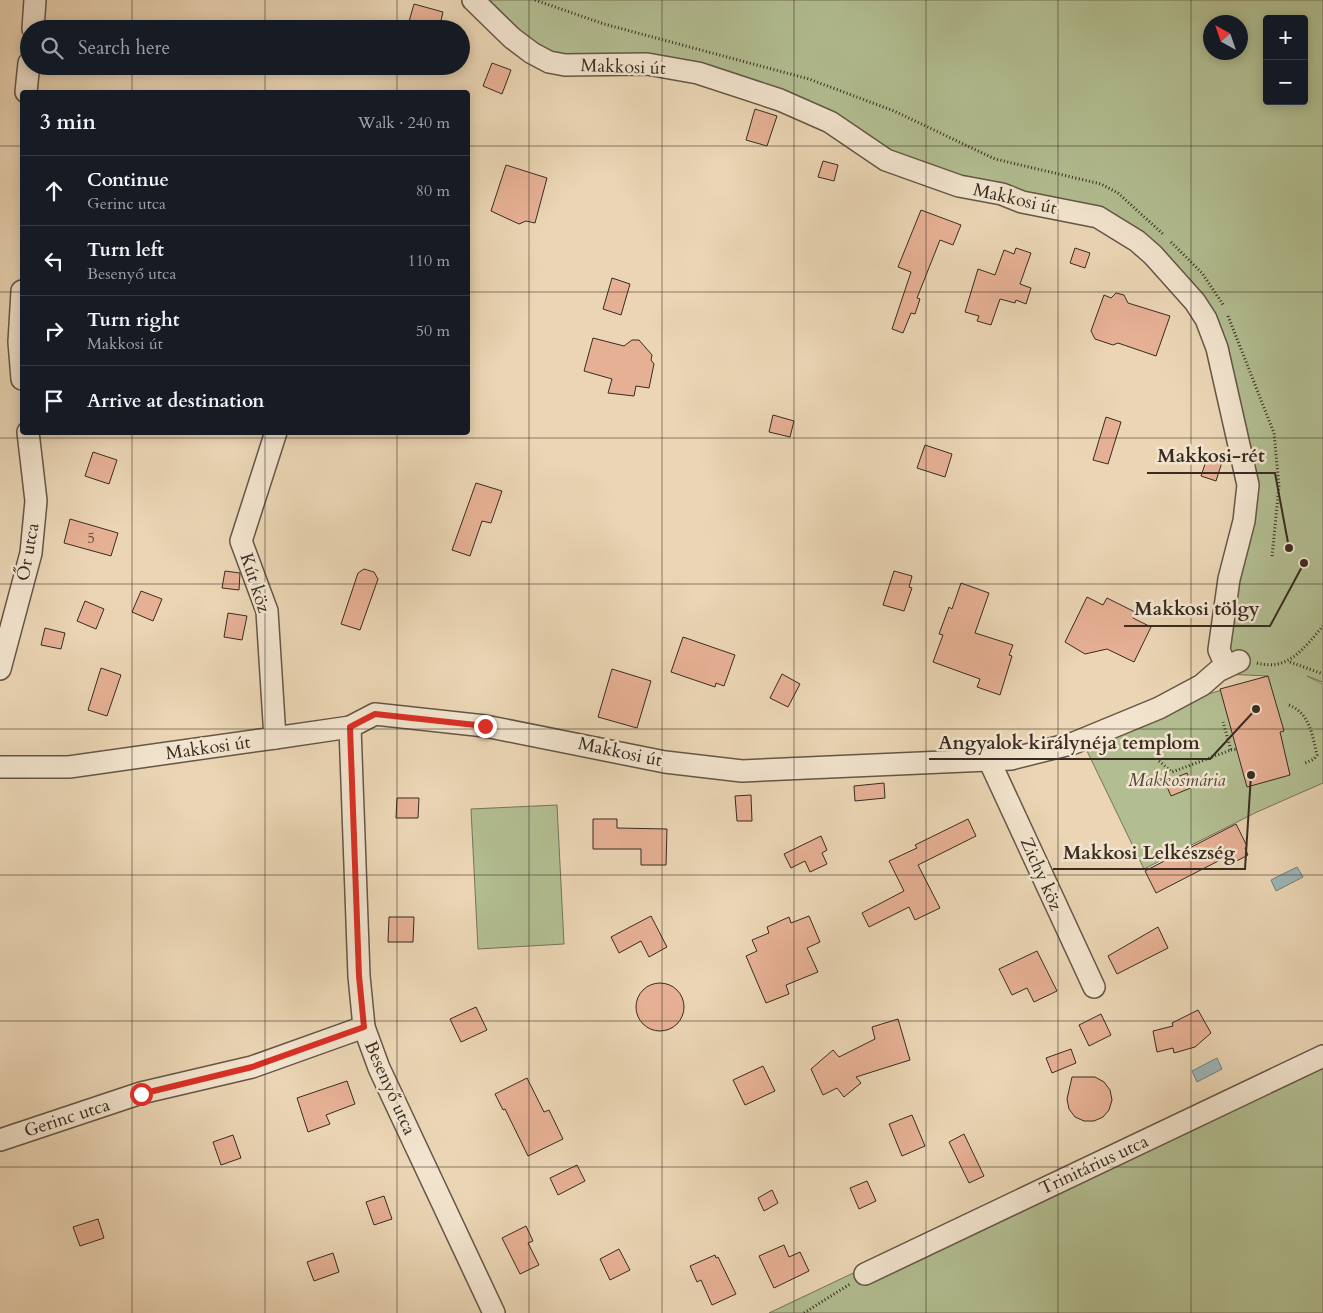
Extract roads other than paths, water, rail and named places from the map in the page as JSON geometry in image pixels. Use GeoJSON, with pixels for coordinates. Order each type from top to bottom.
{"type":"FeatureCollection","features":[{"type":"Feature","properties":{"kind":"street"},"geometry":{"type":"LineString","coordinates":[[33,20],[35,0]]}},
{"type":"Feature","properties":{"kind":"street","name":"Makkosi út"},"geometry":{"type":"LineString","coordinates":[[0,767],[68,767],[276,738],[350,727],[375,714],[485,726],[665,762],[742,771],[1011,759],[1060,747],[1159,708],[1202,685],[1232,663],[1218,650],[1229,579],[1244,521],[1248,485],[1217,348],[1206,319],[1195,302],[1138,241],[1098,217],[1022,202],[1002,194],[959,186],[886,160],[822,118],[780,100],[698,73],[647,64],[564,65],[550,62],[532,53],[512,38],[473,0]]}},
{"type":"Feature","properties":{"kind":"street"},"geometry":{"type":"LineString","coordinates":[[26,90],[28,75]]}},
{"type":"Feature","properties":{"kind":"street"},"geometry":{"type":"LineString","coordinates":[[20,325],[20,354]]}},
{"type":"Feature","properties":{"kind":"street","name":"Őr utca"},"geometry":{"type":"LineString","coordinates":[[0,669],[32,553],[36,501],[28,435]]}},
{"type":"Feature","properties":{"kind":"street","name":"Kút köz"},"geometry":{"type":"LineString","coordinates":[[275,435],[241,541],[267,611],[276,738]]}},
{"type":"Feature","properties":{"kind":"street","name":"Besenyő utca"},"geometry":{"type":"LineString","coordinates":[[350,727],[359,976],[364,1027],[379,1068],[494,1313]]}},
{"type":"Feature","properties":{"kind":"street","name":"Zichy köz"},"geometry":{"type":"LineString","coordinates":[[989,760],[1094,987]]}},
{"type":"Feature","properties":{"kind":"street","name":"Gerinc utca"},"geometry":{"type":"LineString","coordinates":[[0,1140],[141,1094],[252,1067],[364,1027]]}},
{"type":"Feature","properties":{"kind":"street","name":"Trinitárius utca"},"geometry":{"type":"LineString","coordinates":[[865,1274],[1323,1056]]}},
{"type":"Feature","properties":{"kind":"water"},"geometry":{"type":"Polygon","coordinates":[[[1297,867],[1303,877],[1276,891],[1271,880],[1297,867]]]}},
{"type":"Feature","properties":{"kind":"water"},"geometry":{"type":"Polygon","coordinates":[[[1217,1058],[1222,1069],[1197,1082],[1192,1071],[1217,1058]]]}},
{"type":"Feature","properties":{"kind":"place","name":"Makkosi-rét"},"geometry":{"type":"Point","coordinates":[1289,548]}},
{"type":"Feature","properties":{"kind":"place","name":"Makkosi tölgy"},"geometry":{"type":"Point","coordinates":[1304,563]}},
{"type":"Feature","properties":{"kind":"place","name":"Angyalok királynéja templom"},"geometry":{"type":"Point","coordinates":[1256,709]}},
{"type":"Feature","properties":{"kind":"place","name":"Makkosi Lelkészség"},"geometry":{"type":"Point","coordinates":[1251,775]}},
{"type":"Feature","properties":{"kind":"park label","name":"Makkosmária"},"geometry":{"type":"Point","coordinates":[1177,780]}}]}
